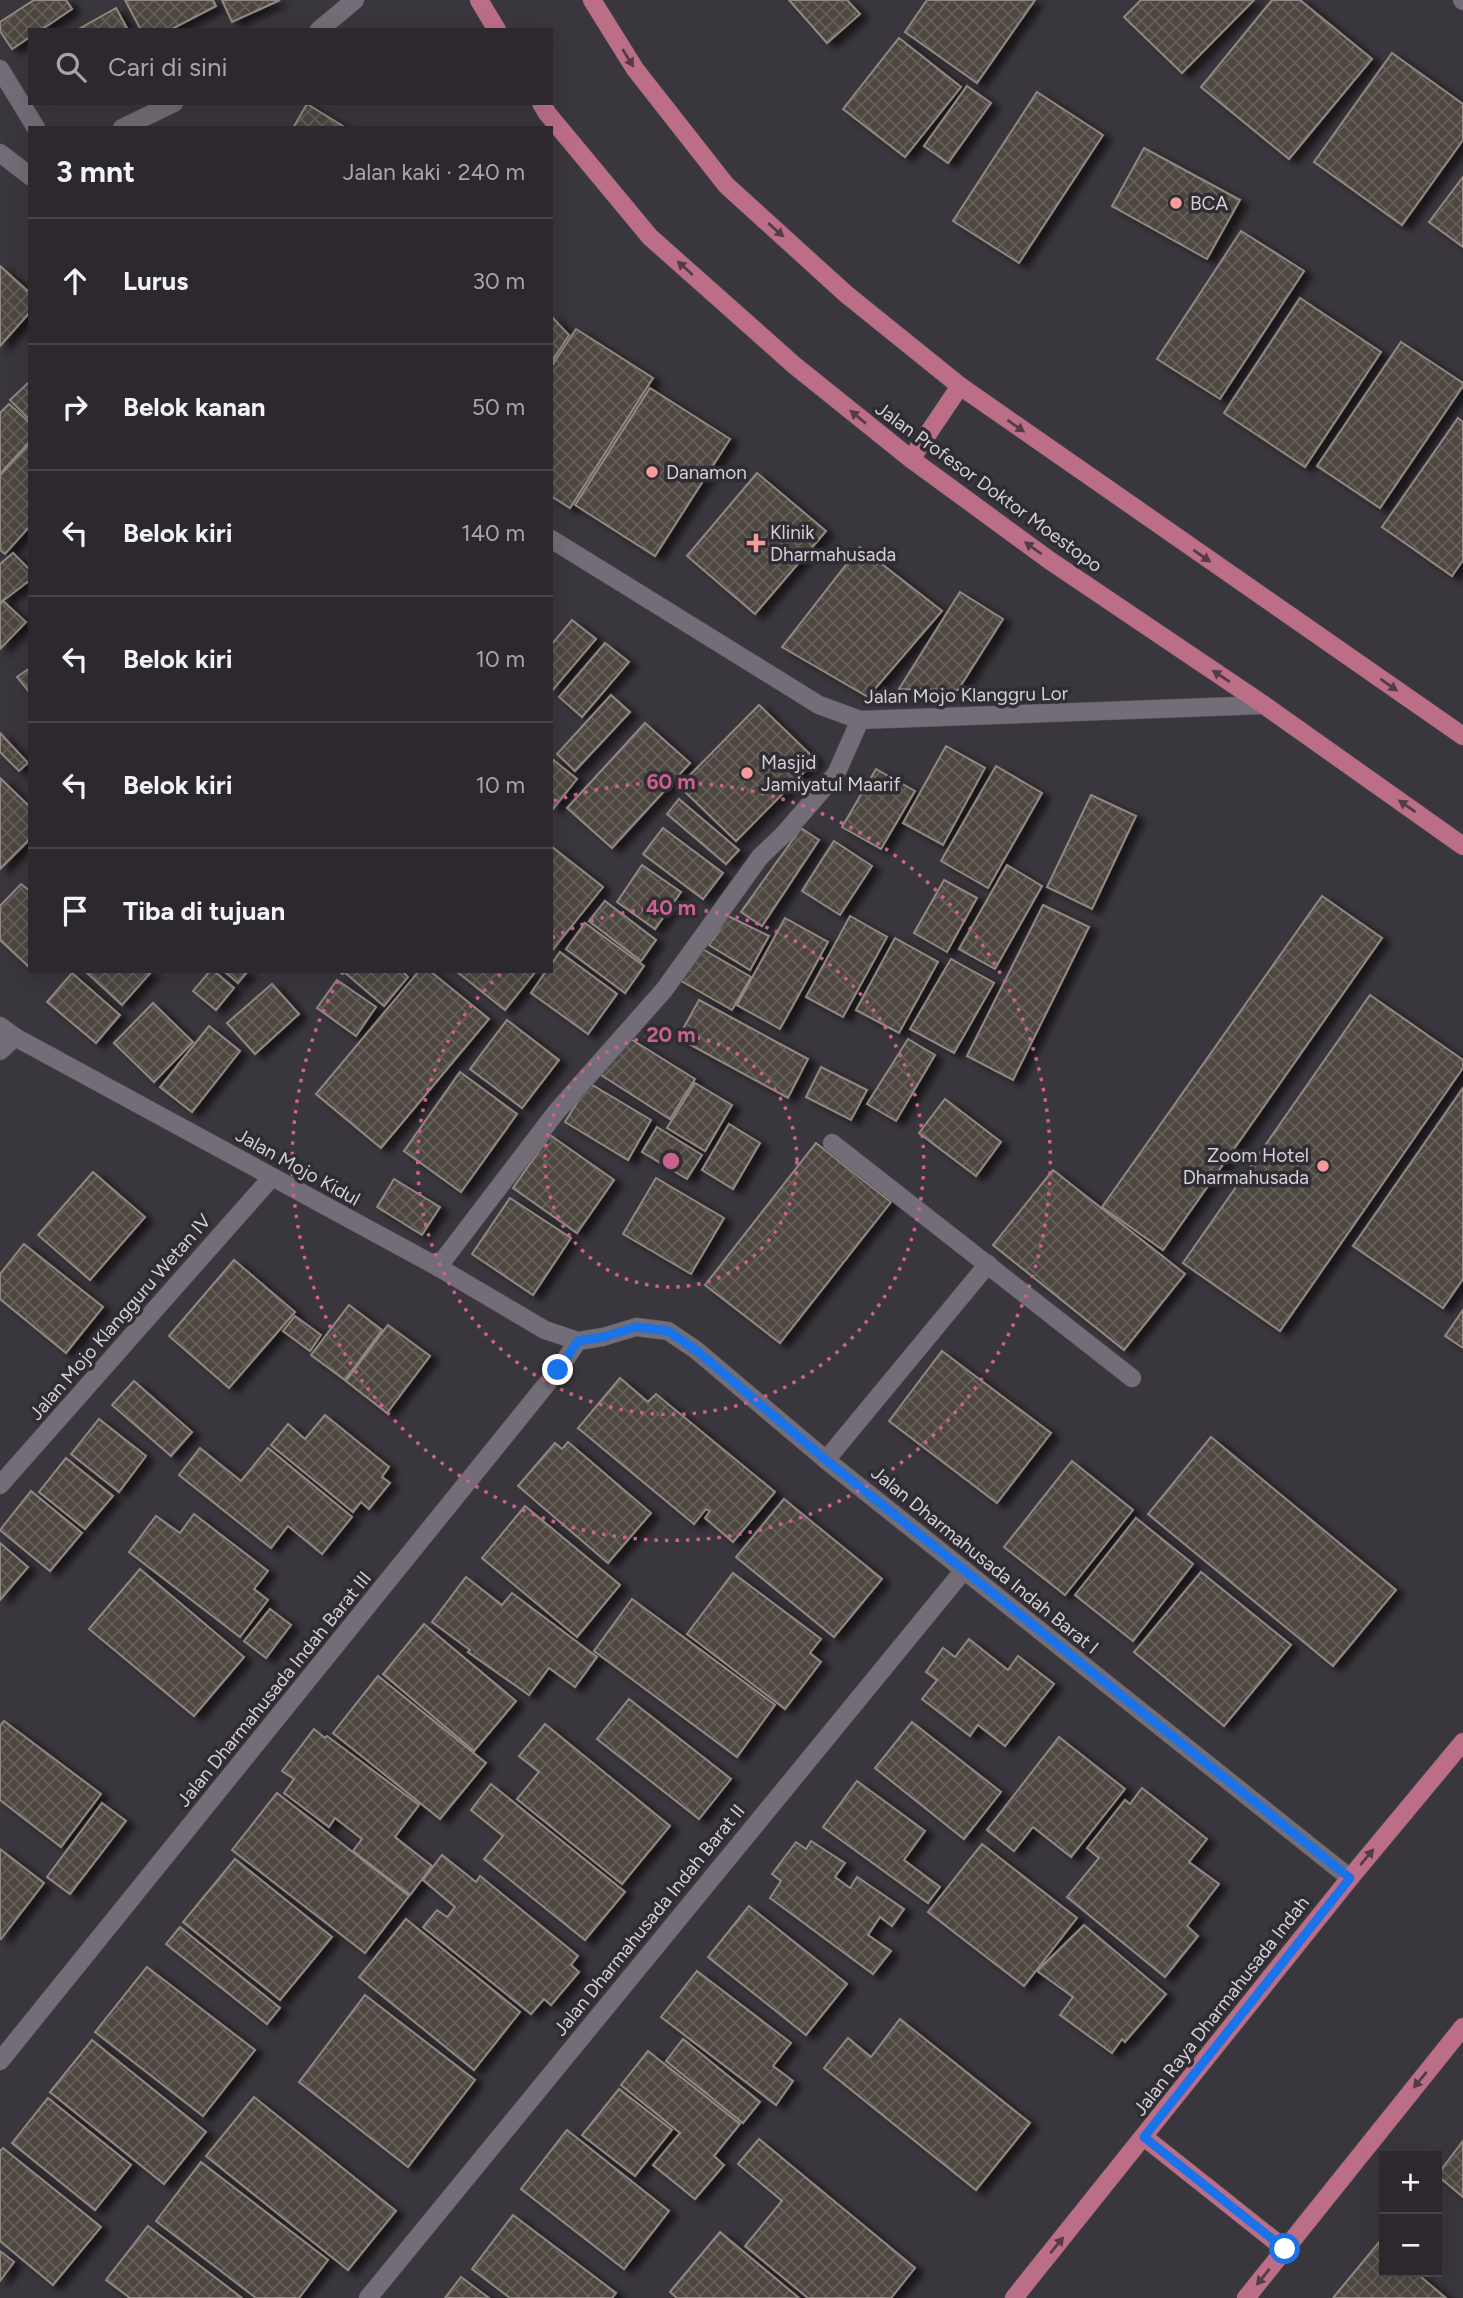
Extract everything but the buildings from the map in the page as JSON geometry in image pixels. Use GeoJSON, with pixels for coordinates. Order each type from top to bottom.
{"type":"FeatureCollection","features":[{"type":"Feature","properties":{"kind":"main road"},"geometry":{"type":"LineString","coordinates":[[480,0],[496,28]]}},
{"type":"Feature","properties":{"kind":"main road"},"geometry":{"type":"LineString","coordinates":[[592,0],[635,69],[726,185],[846,294],[960,386],[1463,736]]}},
{"type":"Feature","properties":{"kind":"main road","name":"Jalan Profesor Doktor Moestopo"},"geometry":{"type":"LineString","coordinates":[[542,105],[650,237],[793,365],[911,460],[1049,560],[1264,705],[1463,846]]}},
{"type":"Feature","properties":{"kind":"main road"},"geometry":{"type":"LineString","coordinates":[[911,460],[960,386]]}},
{"type":"Feature","properties":{"kind":"main road","name":"Jalan Raya Dharmahusada Indah"},"geometry":{"type":"LineString","coordinates":[[1014,2298],[1350,1878],[1463,1742]]}},
{"type":"Feature","properties":{"kind":"main road"},"geometry":{"type":"LineString","coordinates":[[1246,2298],[1463,2027]]}},
{"type":"Feature","properties":{"kind":"main road"},"geometry":{"type":"LineString","coordinates":[[1144,2137],[1285,2249]]}},
{"type":"Feature","properties":{"kind":"street"},"geometry":{"type":"LineString","coordinates":[[321,28],[355,0]]}},
{"type":"Feature","properties":{"kind":"street"},"geometry":{"type":"LineString","coordinates":[[0,69],[35,126]]}},
{"type":"Feature","properties":{"kind":"street"},"geometry":{"type":"LineString","coordinates":[[126,126],[170,105]]}},
{"type":"Feature","properties":{"kind":"street"},"geometry":{"type":"LineString","coordinates":[[0,153],[28,173]]}},
{"type":"Feature","properties":{"kind":"street","name":"Jalan Mojo Klanggru Lor"},"geometry":{"type":"LineString","coordinates":[[553,540],[820,705],[860,720],[1264,705]]}},
{"type":"Feature","properties":{"kind":"street"},"geometry":{"type":"LineString","coordinates":[[438,1267],[557,1111],[664,990],[760,857],[836,774],[860,720]]}},
{"type":"Feature","properties":{"kind":"street","name":"Jalan Mojo Kidul"},"geometry":{"type":"LineString","coordinates":[[0,1026],[15,1037],[438,1267],[545,1330],[578,1341]]}},
{"type":"Feature","properties":{"kind":"street"},"geometry":{"type":"LineString","coordinates":[[0,1051],[15,1037]]}},
{"type":"Feature","properties":{"kind":"street"},"geometry":{"type":"LineString","coordinates":[[832,1143],[1132,1378]]}},
{"type":"Feature","properties":{"kind":"street","name":"Jalan Mojo Klangguru Wetan IV"},"geometry":{"type":"LineString","coordinates":[[0,1485],[272,1177]]}},
{"type":"Feature","properties":{"kind":"street"},"geometry":{"type":"LineString","coordinates":[[826,1460],[988,1264]]}},
{"type":"Feature","properties":{"kind":"street","name":"Jalan Dharmahusada Indah Barat I"},"geometry":{"type":"LineString","coordinates":[[578,1341],[636,1327],[668,1331],[696,1350],[826,1460],[1350,1878]]}},
{"type":"Feature","properties":{"kind":"street","name":"Jalan Dharmahusada Indah Barat III"},"geometry":{"type":"LineString","coordinates":[[0,2061],[558,1370],[578,1341]]}},
{"type":"Feature","properties":{"kind":"street","name":"Jalan Dharmahusada Indah Barat II"},"geometry":{"type":"LineString","coordinates":[[368,2298],[964,1570]]}},
{"type":"Feature","properties":{"kind":"place","name":"BCA"},"geometry":{"type":"Point","coordinates":[1176,203]}},
{"type":"Feature","properties":{"kind":"place","name":"Danamon"},"geometry":{"type":"Point","coordinates":[652,472]}},
{"type":"Feature","properties":{"kind":"place","name":"Klinik Dharmahusada"},"geometry":{"type":"Point","coordinates":[756,543]}},
{"type":"Feature","properties":{"kind":"place","name":"Masjid Jamiyatul Maarif"},"geometry":{"type":"Point","coordinates":[747,773]}},
{"type":"Feature","properties":{"kind":"place","name":"Zoom Hotel Dharmahusada"},"geometry":{"type":"Point","coordinates":[1323,1166]}},
{"type":"Feature","properties":{"kind":"route"},"geometry":{"type":"LineString","coordinates":[[558,1370],[578,1341],[636,1327],[668,1331],[696,1350],[826,1460],[1350,1878],[1144,2137],[1285,2249]]}}]}
